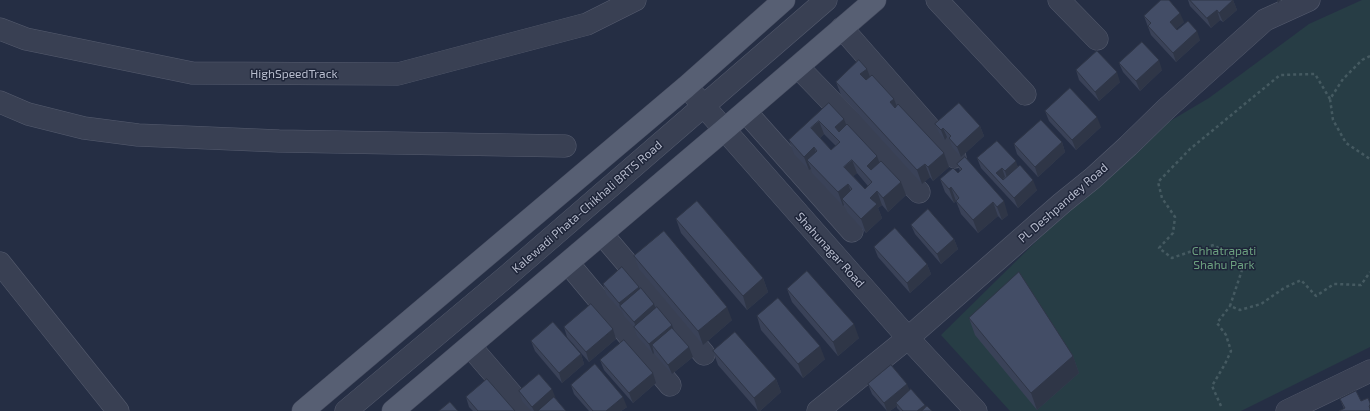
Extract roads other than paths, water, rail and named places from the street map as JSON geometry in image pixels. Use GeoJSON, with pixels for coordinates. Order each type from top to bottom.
{"type":"FeatureCollection","features":[{"type":"Feature","properties":{"kind":"main road"},"geometry":{"type":"LineString","coordinates":[[303,411],[686,87],[784,0]]}},
{"type":"Feature","properties":{"kind":"main road"},"geometry":{"type":"LineString","coordinates":[[396,410],[746,112],[874,0]]}},
{"type":"Feature","properties":{"kind":"street","name":"HighSpeedTrack"},"geometry":{"type":"LineString","coordinates":[[0,29],[26,39],[192,73],[398,74],[587,24],[635,0]]}},
{"type":"Feature","properties":{"kind":"street","name":"Kalewadi Phata-Chikhali BRTS Road"},"geometry":{"type":"LineString","coordinates":[[346,411],[508,276],[826,0]]}},
{"type":"Feature","properties":{"kind":"street"},"geometry":{"type":"LineString","coordinates":[[937,0],[1025,94]]}},
{"type":"Feature","properties":{"kind":"street"},"geometry":{"type":"LineString","coordinates":[[1059,0],[1097,39]]}},
{"type":"Feature","properties":{"kind":"street","name":"PL Deshpandey Road"},"geometry":{"type":"LineString","coordinates":[[818,411],[908,338],[1062,203],[1093,178],[1167,108],[1265,20],[1308,0]]}},
{"type":"Feature","properties":{"kind":"street"},"geometry":{"type":"LineString","coordinates":[[842,28],[955,157]]}},
{"type":"Feature","properties":{"kind":"street"},"geometry":{"type":"LineString","coordinates":[[798,67],[919,192]]}},
{"type":"Feature","properties":{"kind":"street","name":"Shahunagar Road"},"geometry":{"type":"LineString","coordinates":[[686,87],[908,338],[976,411]]}},
{"type":"Feature","properties":{"kind":"street"},"geometry":{"type":"LineString","coordinates":[[0,102],[28,114],[84,128],[138,135],[287,141],[565,146]]}},
{"type":"Feature","properties":{"kind":"street"},"geometry":{"type":"LineString","coordinates":[[746,112],[852,231]]}},
{"type":"Feature","properties":{"kind":"street"},"geometry":{"type":"LineString","coordinates":[[602,234],[704,354]]}},
{"type":"Feature","properties":{"kind":"street"},"geometry":{"type":"LineString","coordinates":[[0,263],[118,411]]}},
{"type":"Feature","properties":{"kind":"street"},"geometry":{"type":"LineString","coordinates":[[568,263],[670,385]]}},
{"type":"Feature","properties":{"kind":"street"},"geometry":{"type":"LineString","coordinates":[[470,346],[526,411]]}},
{"type":"Feature","properties":{"kind":"street"},"geometry":{"type":"LineString","coordinates":[[1287,411],[1370,371]]}},
{"type":"Feature","properties":{"kind":"park label","name":"Chhatrapati Shahu Park"},"geometry":{"type":"Point","coordinates":[1224,258]}}]}
